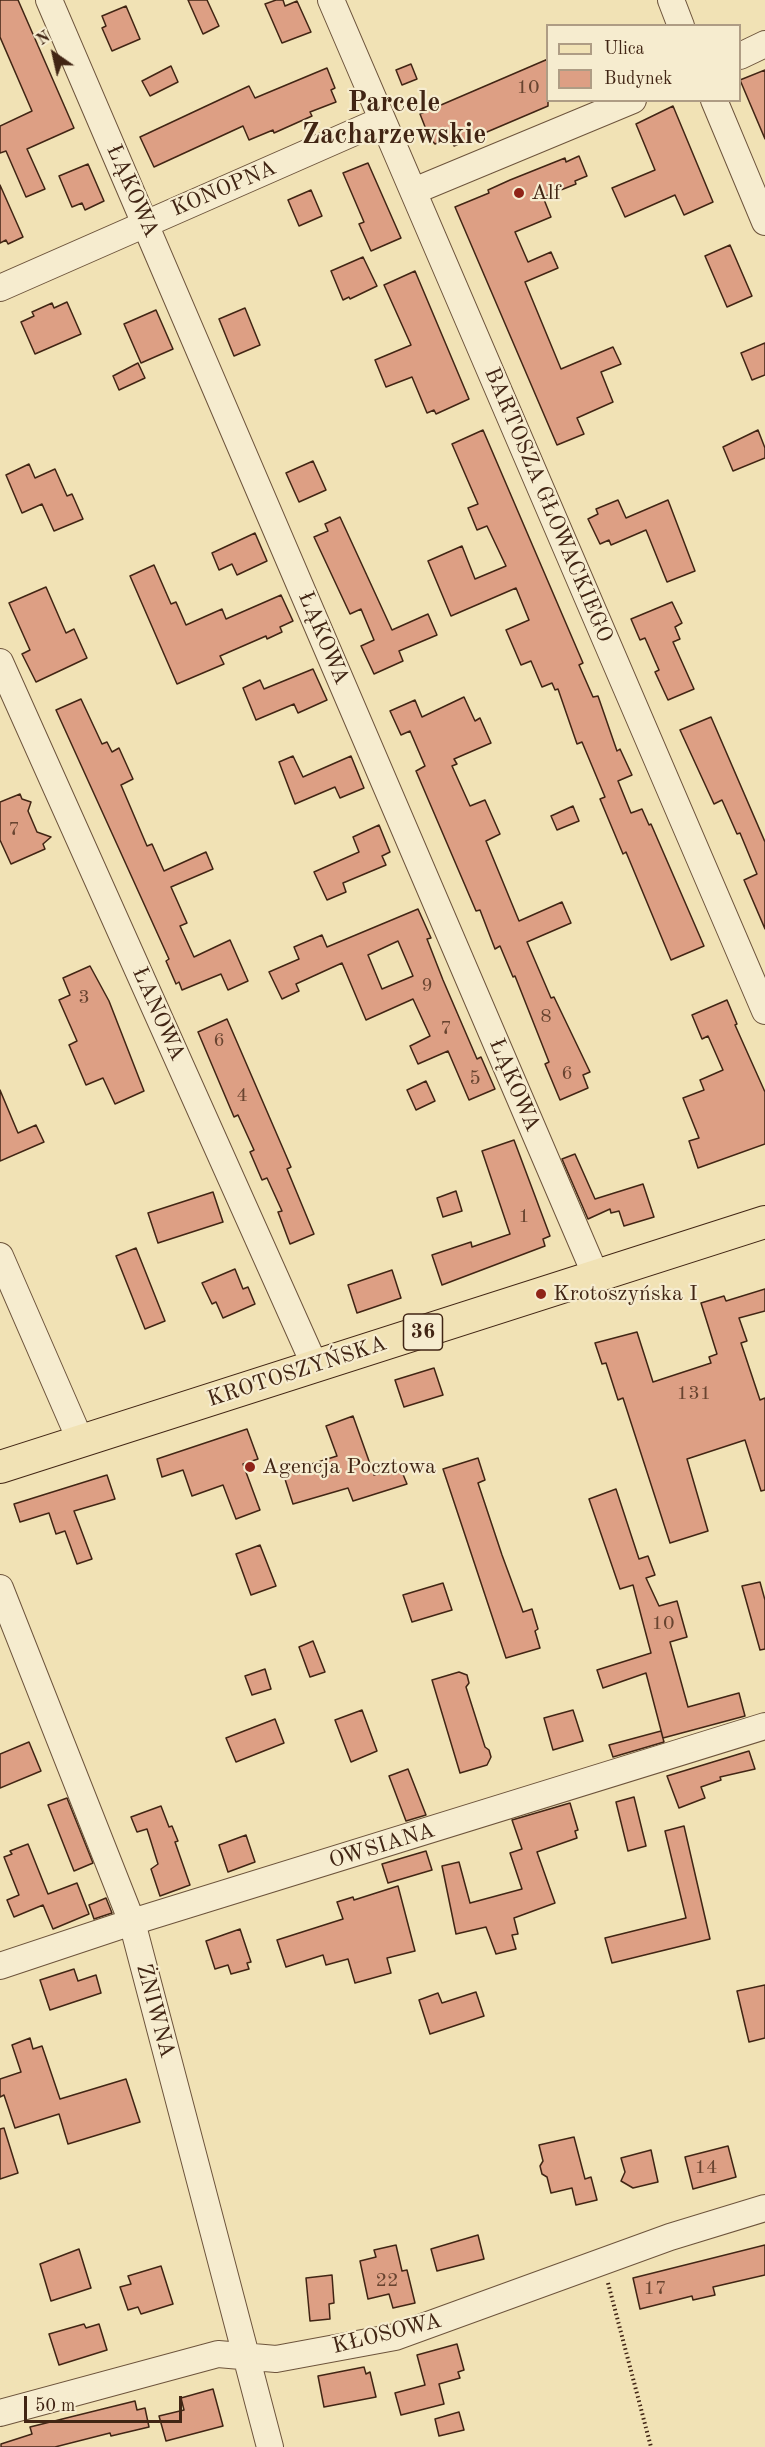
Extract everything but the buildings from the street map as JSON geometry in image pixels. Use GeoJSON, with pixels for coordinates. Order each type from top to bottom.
{"type":"FeatureCollection","features":[{"type":"Feature","properties":{"kind":"main road","name":"KROTOSZYŃSKA"},"geometry":{"type":"LineString","coordinates":[[0,1467],[765,1222]]}},
{"type":"Feature","properties":{"kind":"street","name":"ŁĄKOWA"},"geometry":{"type":"LineString","coordinates":[[49,0],[596,1276]]}},
{"type":"Feature","properties":{"kind":"street","name":"BARTOSZA GŁOWACKIEGO"},"geometry":{"type":"LineString","coordinates":[[331,0],[765,1011]]}},
{"type":"Feature","properties":{"kind":"street"},"geometry":{"type":"LineString","coordinates":[[671,0],[680,24]]}},
{"type":"Feature","properties":{"kind":"street"},"geometry":{"type":"LineString","coordinates":[[741,56],[765,44]]}},
{"type":"Feature","properties":{"kind":"street"},"geometry":{"type":"LineString","coordinates":[[414,191],[628,102]]}},
{"type":"Feature","properties":{"kind":"street"},"geometry":{"type":"LineString","coordinates":[[715,102],[765,222]]}},
{"type":"Feature","properties":{"kind":"street","name":"KONOPNA"},"geometry":{"type":"LineString","coordinates":[[0,288],[382,120]]}},
{"type":"Feature","properties":{"kind":"street","name":"ŁANOWA"},"geometry":{"type":"LineString","coordinates":[[0,662],[315,1366]]}},
{"type":"Feature","properties":{"kind":"street"},"geometry":{"type":"LineString","coordinates":[[0,1256],[81,1442]]}},
{"type":"Feature","properties":{"kind":"street","name":"ŻNIWNA"},"geometry":{"type":"LineString","coordinates":[[0,1588],[132,1922],[270,2447]]}},
{"type":"Feature","properties":{"kind":"street","name":"OWSIANA"},"geometry":{"type":"LineString","coordinates":[[0,1966],[132,1922],[765,1726]]}},
{"type":"Feature","properties":{"kind":"street","name":"KŁOSOWA"},"geometry":{"type":"LineString","coordinates":[[0,2413],[218,2354],[276,2359],[395,2337],[670,2237],[765,2208]]}},
{"type":"Feature","properties":{"kind":"path"},"geometry":{"type":"LineString","coordinates":[[602,2262],[651,2447]]}},
{"type":"Feature","properties":{"kind":"place","name":"Alf"},"geometry":{"type":"Point","coordinates":[519,193]}},
{"type":"Feature","properties":{"kind":"place","name":"Krotoszyńska I"},"geometry":{"type":"Point","coordinates":[541,1294]}},
{"type":"Feature","properties":{"kind":"place","name":"Agencja Pocztowa"},"geometry":{"type":"Point","coordinates":[250,1467]}},
{"type":"Feature","properties":{"kind":"district","name":"Parcele Zacharzewskie"},"geometry":{"type":"Point","coordinates":[394,120]}}]}
